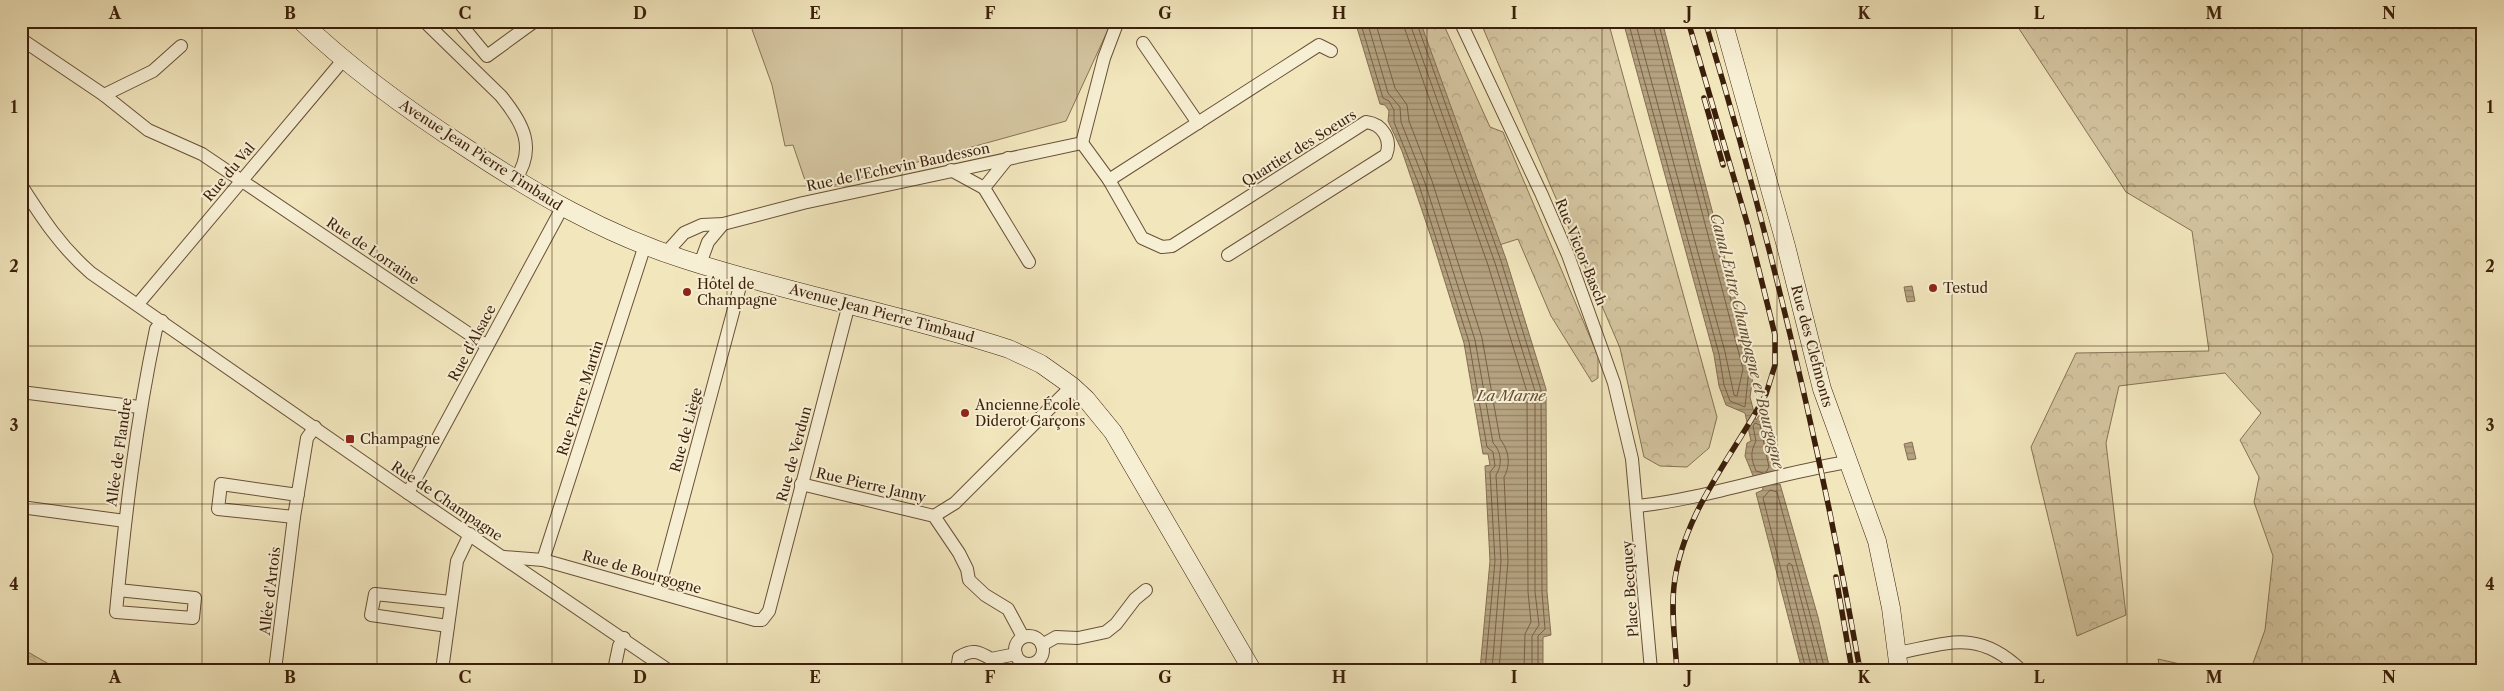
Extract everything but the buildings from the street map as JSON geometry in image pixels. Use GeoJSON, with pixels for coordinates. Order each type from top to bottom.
{"type":"FeatureCollection","features":[{"type":"Feature","properties":{"kind":"main road","name":"Avenue Jean Pierre Timbaud"},"geometry":{"type":"LineString","coordinates":[[301,21],[344,59],[406,108],[515,180],[562,208],[666,253],[1009,349],[1041,364],[1072,386],[1100,415],[1127,452],[1252,670]]}},
{"type":"Feature","properties":{"kind":"main road","name":"Rue des Clefmonts"},"geometry":{"type":"LineString","coordinates":[[1723,21],[1786,246],[1822,389],[1877,541],[1891,608],[1899,661]]}},
{"type":"Feature","properties":{"kind":"street"},"geometry":{"type":"LineString","coordinates":[[458,21],[487,56],[535,21]]}},
{"type":"Feature","properties":{"kind":"street"},"geometry":{"type":"LineString","coordinates":[[1082,143],[1104,58],[1118,21]]}},
{"type":"Feature","properties":{"kind":"street","name":"Rue Victor Basch"},"geometry":{"type":"LineString","coordinates":[[1460,21],[1541,193],[1590,314],[1622,409],[1632,459],[1638,506]]}},
{"type":"Feature","properties":{"kind":"street"},"geometry":{"type":"LineString","coordinates":[[428,23],[501,96],[512,110],[524,134],[527,152],[523,168],[515,180]]}},
{"type":"Feature","properties":{"kind":"street","name":"Rue de Lorraine"},"geometry":{"type":"LineString","coordinates":[[21,39],[104,95],[148,130],[202,154],[487,346]]}},
{"type":"Feature","properties":{"kind":"street"},"geometry":{"type":"LineString","coordinates":[[1143,43],[1198,124]]}},
{"type":"Feature","properties":{"kind":"street"},"geometry":{"type":"LineString","coordinates":[[1110,180],[1319,45],[1331,51]]}},
{"type":"Feature","properties":{"kind":"street"},"geometry":{"type":"LineString","coordinates":[[104,95],[153,71],[181,46]]}},
{"type":"Feature","properties":{"kind":"street","name":"Rue du Val"},"geometry":{"type":"LineString","coordinates":[[138,304],[344,59]]}},
{"type":"Feature","properties":{"kind":"street","name":"Quartier des Soeurs"},"geometry":{"type":"LineString","coordinates":[[1082,143],[1110,180],[1142,238],[1162,246],[1172,246],[1366,122],[1375,123],[1383,131],[1388,139],[1389,147],[1386,155],[1228,255]]}},
{"type":"Feature","properties":{"kind":"street","name":"Rue de l'Echevin Baudesson"},"geometry":{"type":"LineString","coordinates":[[666,253],[678,238],[693,228],[722,224],[803,203],[1082,143]]}},
{"type":"Feature","properties":{"kind":"street"},"geometry":{"type":"LineString","coordinates":[[984,188],[1008,158]]}},
{"type":"Feature","properties":{"kind":"street"},"geometry":{"type":"LineString","coordinates":[[951,170],[984,188],[1029,262]]}},
{"type":"Feature","properties":{"kind":"street","name":"Rue de Champagne"},"geometry":{"type":"LineString","coordinates":[[21,184],[51,231],[70,254],[91,273],[408,493],[624,638],[668,670]]}},
{"type":"Feature","properties":{"kind":"street","name":"Rue d'Alsace"},"geometry":{"type":"LineString","coordinates":[[408,493],[562,208]]}},
{"type":"Feature","properties":{"kind":"street"},"geometry":{"type":"LineString","coordinates":[[700,264],[708,242],[722,224]]}},
{"type":"Feature","properties":{"kind":"street","name":"Rue Pierre Martin"},"geometry":{"type":"LineString","coordinates":[[543,560],[645,245]]}},
{"type":"Feature","properties":{"kind":"street","name":"Rue de Liège"},"geometry":{"type":"LineString","coordinates":[[658,592],[743,276]]}},
{"type":"Feature","properties":{"kind":"street","name":"Rue de Verdun"},"geometry":{"type":"LineString","coordinates":[[769,611],[849,304]]}},
{"type":"Feature","properties":{"kind":"street","name":"Allée de Flandre"},"geometry":{"type":"LineString","coordinates":[[118,590],[195,598],[193,618],[116,612],[118,590],[125,521],[140,407],[156,329],[162,321]]}},
{"type":"Feature","properties":{"kind":"street","name":"Rue Pierre Janny"},"geometry":{"type":"LineString","coordinates":[[934,516],[955,503],[1072,386]]}},
{"type":"Feature","properties":{"kind":"street"},"geometry":{"type":"LineString","coordinates":[[21,392],[140,407]]}},
{"type":"Feature","properties":{"kind":"street","name":"Allée d'Artois"},"geometry":{"type":"LineString","coordinates":[[276,670],[294,517],[307,438],[315,428]]}},
{"type":"Feature","properties":{"kind":"street"},"geometry":{"type":"LineString","coordinates":[[1638,506],[1708,494],[1752,482],[1848,462]]}},
{"type":"Feature","properties":{"kind":"street"},"geometry":{"type":"LineString","coordinates":[[294,517],[218,508],[221,484],[298,495]]}},
{"type":"Feature","properties":{"kind":"street","name":"Rue Pierre Janny"},"geometry":{"type":"LineString","coordinates":[[801,484],[934,516],[959,553],[967,569],[969,580],[980,591],[1008,609],[1023,637]]}},
{"type":"Feature","properties":{"kind":"street","name":"Place Becquey"},"geometry":{"type":"LineString","coordinates":[[1638,506],[1651,670]]}},
{"type":"Feature","properties":{"kind":"street"},"geometry":{"type":"LineString","coordinates":[[21,507],[125,521]]}},
{"type":"Feature","properties":{"kind":"street"},"geometry":{"type":"LineString","coordinates":[[442,670],[457,561],[470,534]]}},
{"type":"Feature","properties":{"kind":"street","name":"Rue de Bourgogne"},"geometry":{"type":"LineString","coordinates":[[502,556],[543,560],[755,620],[762,620],[769,611]]}},
{"type":"Feature","properties":{"kind":"street"},"geometry":{"type":"LineString","coordinates":[[1042,645],[1056,637],[1078,638],[1106,632],[1116,624],[1135,598],[1146,590]]}},
{"type":"Feature","properties":{"kind":"street"},"geometry":{"type":"LineString","coordinates":[[448,626],[371,615],[375,594],[451,602]]}},
{"type":"Feature","properties":{"kind":"street"},"geometry":{"type":"LineString","coordinates":[[1032,636],[1042,645],[1041,657],[1036,666],[1021,661],[1016,654],[1016,646],[1023,637],[1032,636]]}},
{"type":"Feature","properties":{"kind":"street"},"geometry":{"type":"LineString","coordinates":[[614,670],[619,646],[624,638]]}},
{"type":"Feature","properties":{"kind":"street"},"geometry":{"type":"LineString","coordinates":[[1899,661],[1948,642],[1966,641],[1993,650],[2022,670]]}},
{"type":"Feature","properties":{"kind":"street"},"geometry":{"type":"LineString","coordinates":[[957,670],[959,657],[968,651],[974,650],[991,664],[1016,654]]}},
{"type":"Feature","properties":{"kind":"green space"},"geometry":{"type":"Polygon","coordinates":[[[749,21],[1112,21],[1066,121],[809,192],[793,145],[785,146],[772,85],[749,21]]]}},
{"type":"Feature","properties":{"kind":"green space"},"geometry":{"type":"Polygon","coordinates":[[[1411,21],[1442,21],[1490,127],[1503,132],[1598,356],[1598,378],[1592,382],[1551,316],[1518,239],[1493,247],[1411,21]]]}},
{"type":"Feature","properties":{"kind":"green space"},"geometry":{"type":"Polygon","coordinates":[[[1480,21],[1608,21],[1717,417],[1709,448],[1687,467],[1660,466],[1644,457],[1620,348],[1480,21]]]}},
{"type":"Feature","properties":{"kind":"green space"},"geometry":{"type":"Polygon","coordinates":[[[2014,21],[2483,21],[2483,670],[2160,670],[2158,659],[2202,669],[2252,666],[2265,630],[2273,556],[2254,502],[2259,477],[2240,440],[2261,413],[2225,373],[2119,386],[2106,443],[2126,615],[2077,636],[2031,447],[2076,353],[2209,351],[2192,231],[2126,192],[2014,21]]]}},
{"type":"Feature","properties":{"kind":"green space"},"geometry":{"type":"Polygon","coordinates":[[[21,648],[59,670],[21,670],[21,648]]]}},
{"type":"Feature","properties":{"kind":"water","name":"La Marne"},"geometry":{"type":"Polygon","coordinates":[[[1355,21],[1420,21],[1506,259],[1546,389],[1547,592],[1551,635],[1543,637],[1543,670],[1480,670],[1490,561],[1485,466],[1490,465],[1488,454],[1483,454],[1464,343],[1402,151],[1388,121],[1389,111],[1385,105],[1380,104],[1355,21]]]}},
{"type":"Feature","properties":{"kind":"water"},"geometry":{"type":"Polygon","coordinates":[[[1623,21],[1662,21],[1754,369],[1750,397],[1756,420],[1762,411],[1776,473],[1770,475],[1772,485],[1780,484],[1818,617],[1830,670],[1802,670],[1756,493],[1763,490],[1761,477],[1754,478],[1745,456],[1747,443],[1751,441],[1745,413],[1726,405],[1719,386],[1714,355],[1623,21]]]}},
{"type":"Feature","properties":{"kind":"water"},"geometry":{"type":"Polygon","coordinates":[[[1912,286],[1915,301],[1907,302],[1904,287],[1912,286]]]}},
{"type":"Feature","properties":{"kind":"water"},"geometry":{"type":"Polygon","coordinates":[[[1912,442],[1916,459],[1908,460],[1904,444],[1912,442]]]}},
{"type":"Feature","properties":{"kind":"railway"},"geometry":{"type":"LineString","coordinates":[[1677,670],[1673,607],[1674,586],[1687,534],[1711,486],[1766,394],[1775,365],[1775,335],[1748,226],[1688,21]]}},
{"type":"Feature","properties":{"kind":"railway"},"geometry":{"type":"LineString","coordinates":[[1705,21],[1751,182],[1792,343],[1811,424],[1860,670]]}},
{"type":"Feature","properties":{"kind":"railway"},"geometry":{"type":"LineString","coordinates":[[1704,98],[1723,165]]}},
{"type":"Feature","properties":{"kind":"railway"},"geometry":{"type":"LineString","coordinates":[[1836,577],[1852,670]]}},
{"type":"Feature","properties":{"kind":"place","name":"Testud"},"geometry":{"type":"Point","coordinates":[1933,288]}},
{"type":"Feature","properties":{"kind":"place","name":"Hôtel de Champagne"},"geometry":{"type":"Point","coordinates":[687,292]}},
{"type":"Feature","properties":{"kind":"place","name":"Ancienne École Diderot Garçons"},"geometry":{"type":"Point","coordinates":[965,413]}},
{"type":"Feature","properties":{"kind":"place","name":"Champagne"},"geometry":{"type":"Point","coordinates":[350,439]}},
{"type":"Feature","properties":{"kind":"water label","name":"Canal Entre Champagne et Bourgogne"},"geometry":{"type":"Point","coordinates":[1747,341]}}]}
